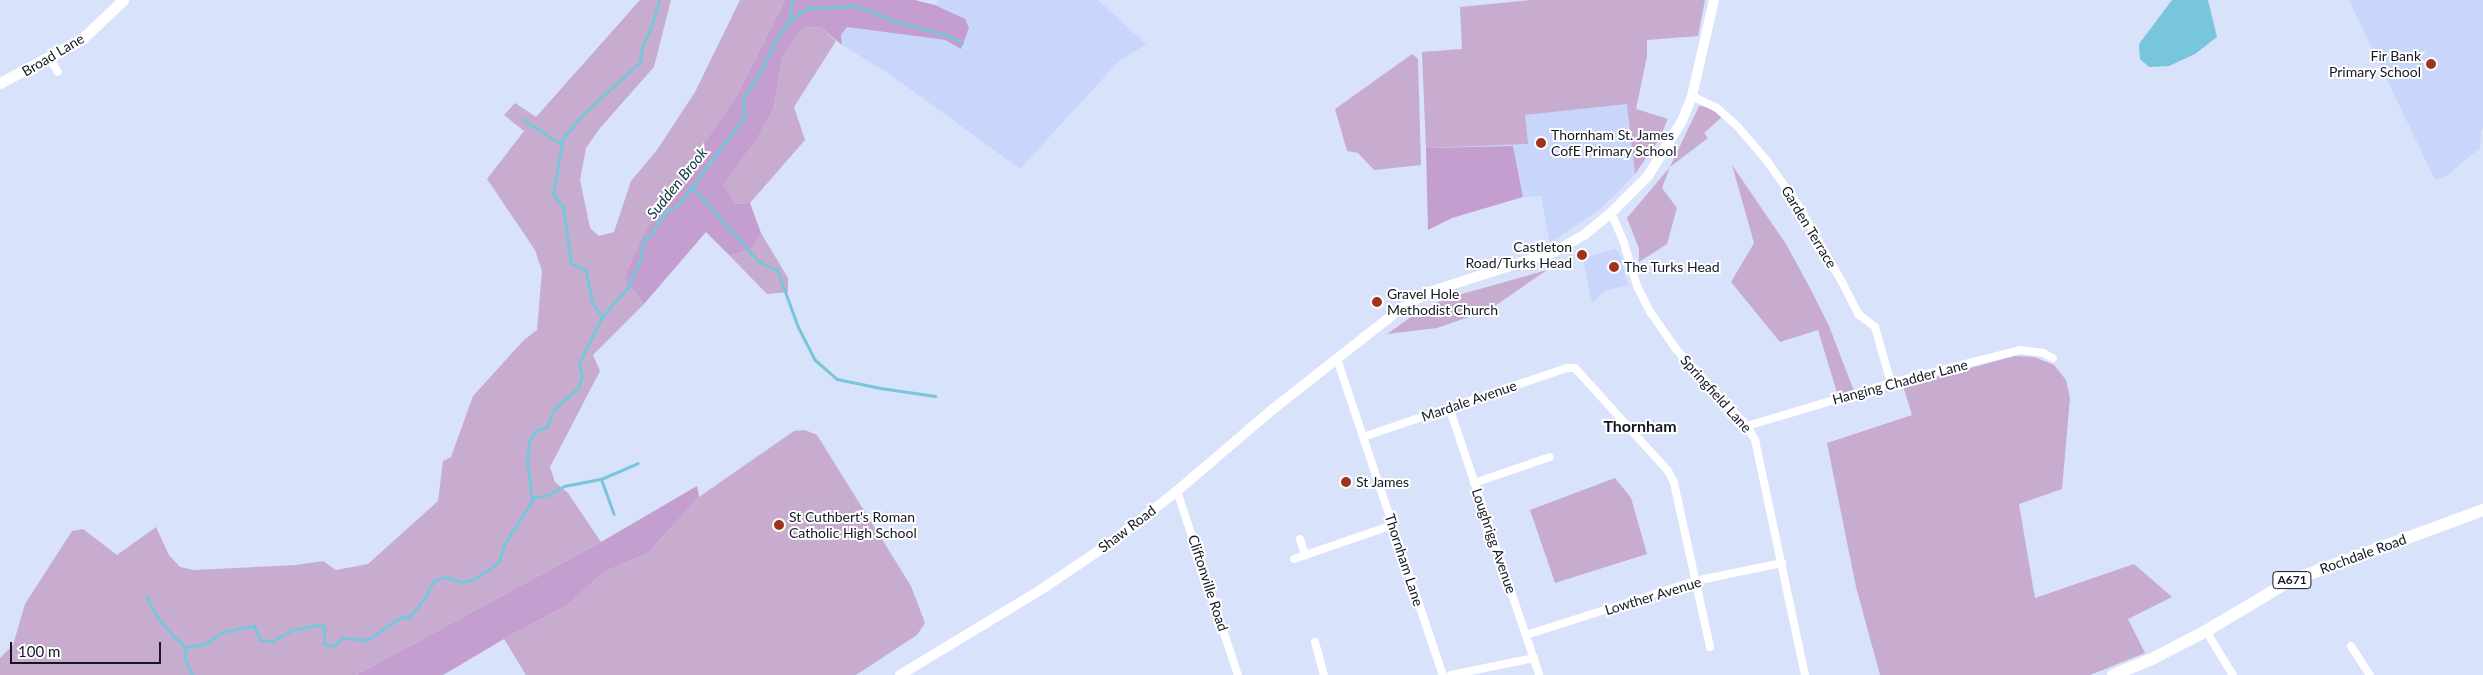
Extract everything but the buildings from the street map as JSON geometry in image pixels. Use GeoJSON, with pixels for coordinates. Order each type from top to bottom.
{"type":"FeatureCollection","features":[{"type":"Feature","properties":{"kind":"main road","name":"Broad Lane"},"geometry":{"type":"LineString","coordinates":[[0,83],[82,39],[123,0]]}},
{"type":"Feature","properties":{"kind":"main road","name":"Rochdale Road"},"geometry":{"type":"LineString","coordinates":[[2113,675],[2152,659],[2206,631],[2290,581],[2483,510]]}},
{"type":"Feature","properties":{"kind":"street","name":"Shaw Road"},"geometry":{"type":"LineString","coordinates":[[900,675],[1042,588],[1110,543],[1177,491],[1273,409],[1400,309],[1429,292],[1546,255],[1584,236],[1611,214],[1648,176],[1674,137],[1692,96],[1714,0]]}},
{"type":"Feature","properties":{"kind":"street"},"geometry":{"type":"LineString","coordinates":[[50,57],[58,72]]}},
{"type":"Feature","properties":{"kind":"street","name":"Garden Terrace"},"geometry":{"type":"LineString","coordinates":[[1692,96],[1717,108],[1738,127],[1767,161],[1798,205],[1858,314],[1875,327],[1891,383]]}},
{"type":"Feature","properties":{"kind":"street","name":"Springfield Lane"},"geometry":{"type":"LineString","coordinates":[[1611,214],[1623,240],[1637,286],[1651,313],[1676,349],[1748,426],[1755,440],[1805,675]]}},
{"type":"Feature","properties":{"kind":"street","name":"Hanging Chadder Lane"},"geometry":{"type":"LineString","coordinates":[[1748,426],[1891,383],[2020,350],[2043,353],[2053,358]]}},
{"type":"Feature","properties":{"kind":"street","name":"Thornham Lane"},"geometry":{"type":"LineString","coordinates":[[1338,359],[1443,675]]}},
{"type":"Feature","properties":{"kind":"street","name":"Mardale Avenue"},"geometry":{"type":"LineString","coordinates":[[1363,437],[1567,368],[1575,368],[1668,471],[1674,483],[1695,581]]}},
{"type":"Feature","properties":{"kind":"street","name":"Loughrigg Avenue"},"geometry":{"type":"LineString","coordinates":[[1449,407],[1539,675]]}},
{"type":"Feature","properties":{"kind":"street"},"geometry":{"type":"LineString","coordinates":[[1474,483],[1550,457]]}},
{"type":"Feature","properties":{"kind":"street","name":"Cliftonville Road"},"geometry":{"type":"LineString","coordinates":[[1177,491],[1238,675]]}},
{"type":"Feature","properties":{"kind":"street"},"geometry":{"type":"LineString","coordinates":[[1294,559],[1393,525]]}},
{"type":"Feature","properties":{"kind":"street"},"geometry":{"type":"LineString","coordinates":[[1300,540],[1305,555]]}},
{"type":"Feature","properties":{"kind":"street","name":"Lowther Avenue"},"geometry":{"type":"LineString","coordinates":[[1526,635],[1695,581],[1782,564]]}},
{"type":"Feature","properties":{"kind":"street"},"geometry":{"type":"LineString","coordinates":[[1695,581],[1710,648]]}},
{"type":"Feature","properties":{"kind":"street"},"geometry":{"type":"LineString","coordinates":[[2206,631],[2233,675]]}},
{"type":"Feature","properties":{"kind":"street"},"geometry":{"type":"LineString","coordinates":[[1315,642],[1324,675]]}},
{"type":"Feature","properties":{"kind":"street"},"geometry":{"type":"LineString","coordinates":[[2351,646],[2370,675]]}},
{"type":"Feature","properties":{"kind":"street"},"geometry":{"type":"LineString","coordinates":[[1451,675],[1534,658]]}},
{"type":"Feature","properties":{"kind":"shaded area"},"geometry":{"type":"Polygon","coordinates":[[[640,0],[671,0],[654,67],[600,128],[586,148],[580,180],[590,228],[599,236],[614,232],[631,181],[657,150],[695,92],[740,0],[785,0],[737,95],[696,158],[624,279],[644,304],[593,355],[600,371],[550,467],[555,482],[568,493],[601,542],[356,675],[0,675],[0,658],[13,645],[25,604],[72,531],[83,529],[117,555],[156,527],[169,555],[180,567],[194,570],[296,565],[323,561],[336,570],[368,564],[438,501],[443,461],[451,457],[473,396],[524,340],[537,330],[542,271],[535,250],[487,179],[524,131],[504,115],[515,103],[536,117],[640,0]]]}},
{"type":"Feature","properties":{"kind":"shaded area"},"geometry":{"type":"Polygon","coordinates":[[[785,0],[915,0],[935,5],[965,19],[969,28],[961,49],[945,40],[847,27],[841,35],[842,45],[820,27],[803,28],[782,58],[774,108],[757,139],[723,185],[735,204],[750,203],[761,233],[753,248],[730,256],[706,232],[644,304],[624,279],[644,234],[737,95],[785,0]]]}},
{"type":"Feature","properties":{"kind":"shaded area"},"geometry":{"type":"Polygon","coordinates":[[[938,0],[1098,0],[1146,44],[1118,62],[1020,169],[891,75],[842,45],[841,35],[847,27],[945,40],[961,49],[965,19],[935,5],[938,0]]]}},
{"type":"Feature","properties":{"kind":"shaded area","name":"Thornham St. James CofE Primary School"},"geometry":{"type":"Polygon","coordinates":[[[1532,0],[1705,0],[1698,36],[1647,40],[1647,56],[1636,109],[1668,119],[1658,141],[1635,174],[1627,104],[1525,115],[1528,144],[1426,148],[1422,52],[1462,49],[1460,7],[1532,0]]]}},
{"type":"Feature","properties":{"kind":"shaded area"},"geometry":{"type":"Polygon","coordinates":[[[2172,0],[2208,0],[2217,37],[2195,54],[2169,66],[2149,67],[2140,59],[2139,44],[2172,0]]]}},
{"type":"Feature","properties":{"kind":"shaded area","name":"Fir Bank Primary School"},"geometry":{"type":"Polygon","coordinates":[[[2349,0],[2483,0],[2483,128],[2481,131],[2480,148],[2445,177],[2435,180],[2349,0]]]}},
{"type":"Feature","properties":{"kind":"shaded area"},"geometry":{"type":"Polygon","coordinates":[[[820,27],[836,41],[794,107],[805,140],[750,203],[735,204],[722,186],[757,139],[774,108],[782,58],[803,28],[820,27]]]}},
{"type":"Feature","properties":{"kind":"shaded area","name":"Thornham St. James CofE Primary School"},"geometry":{"type":"Polygon","coordinates":[[[1422,52],[1647,56],[1636,109],[1668,119],[1658,141],[1635,174],[1620,190],[1600,209],[1550,243],[1541,196],[1523,197],[1513,146],[1426,148],[1422,52]]]}},
{"type":"Feature","properties":{"kind":"shaded area"},"geometry":{"type":"Polygon","coordinates":[[[1412,54],[1418,59],[1421,165],[1374,170],[1358,153],[1347,151],[1335,109],[1412,54]]]}},
{"type":"Feature","properties":{"kind":"shaded area"},"geometry":{"type":"Polygon","coordinates":[[[1699,106],[1708,107],[1723,116],[1704,133],[1708,138],[1670,167],[1699,106]]]}},
{"type":"Feature","properties":{"kind":"shaded area"},"geometry":{"type":"Polygon","coordinates":[[[1513,146],[1523,197],[1452,218],[1428,230],[1426,148],[1513,146]]]}},
{"type":"Feature","properties":{"kind":"shaded area"},"geometry":{"type":"Polygon","coordinates":[[[1732,165],[1786,244],[1810,288],[1829,326],[1854,391],[1838,396],[1818,330],[1780,342],[1731,282],[1754,243],[1732,165]]]}},
{"type":"Feature","properties":{"kind":"shaded area"},"geometry":{"type":"Polygon","coordinates":[[[1670,167],[1662,188],[1677,208],[1667,244],[1639,262],[1639,249],[1627,218],[1670,167]]]}},
{"type":"Feature","properties":{"kind":"shaded area"},"geometry":{"type":"Polygon","coordinates":[[[761,233],[788,278],[788,292],[767,294],[730,256],[753,248],[761,233]]]}},
{"type":"Feature","properties":{"kind":"shaded area"},"geometry":{"type":"Polygon","coordinates":[[[1615,249],[1619,252],[1628,285],[1605,291],[1592,303],[1583,258],[1615,249]]]}},
{"type":"Feature","properties":{"kind":"shaded area"},"geometry":{"type":"Polygon","coordinates":[[[1547,270],[1489,310],[1437,328],[1387,334],[1415,314],[1444,299],[1547,270]]]}},
{"type":"Feature","properties":{"kind":"shaded area"},"geometry":{"type":"Polygon","coordinates":[[[2015,356],[2034,357],[2054,365],[2066,380],[2070,398],[2062,489],[2019,504],[2035,598],[2134,564],[2172,597],[2128,619],[2145,653],[2090,675],[1880,675],[1856,587],[1827,443],[1912,415],[1903,386],[2015,356]]]}},
{"type":"Feature","properties":{"kind":"shaded area","name":"St Cuthbert's Roman Catholic High School"},"geometry":{"type":"Polygon","coordinates":[[[805,430],[817,435],[911,586],[925,623],[917,635],[856,675],[526,675],[504,639],[566,606],[604,572],[648,553],[699,497],[794,431],[805,430]]]}},
{"type":"Feature","properties":{"kind":"shaded area"},"geometry":{"type":"Polygon","coordinates":[[[1615,478],[1631,498],[1647,554],[1555,583],[1530,510],[1615,478]]]}},
{"type":"Feature","properties":{"kind":"shaded area"},"geometry":{"type":"Polygon","coordinates":[[[697,486],[699,497],[648,553],[604,572],[566,606],[504,639],[443,675],[356,675],[601,542],[697,486]]]}},
{"type":"Feature","properties":{"kind":"waterway"},"geometry":{"type":"LineString","coordinates":[[602,317],[592,302],[586,270],[571,263],[563,207],[553,193],[563,138],[584,113],[640,62],[642,47],[650,30],[659,0]]}},
{"type":"Feature","properties":{"kind":"waterway","name":"Sudden Brook"},"geometry":{"type":"LineString","coordinates":[[192,675],[184,656],[186,647],[205,644],[222,632],[254,626],[260,640],[273,641],[292,630],[318,625],[324,626],[324,644],[333,646],[343,638],[367,640],[401,617],[409,617],[425,598],[434,580],[445,577],[462,582],[474,579],[498,563],[505,543],[532,501],[527,460],[529,441],[537,430],[547,427],[554,409],[578,388],[582,376],[579,363],[602,317],[628,287],[641,258],[644,238],[650,236],[664,213],[679,204],[744,117],[744,97],[762,69],[777,38],[789,21],[792,0]]}},
{"type":"Feature","properties":{"kind":"waterway"},"geometry":{"type":"LineString","coordinates":[[789,21],[807,8],[856,6],[900,23],[947,35],[962,43]]}},
{"type":"Feature","properties":{"kind":"waterway"},"geometry":{"type":"LineString","coordinates":[[522,119],[561,144]]}},
{"type":"Feature","properties":{"kind":"waterway"},"geometry":{"type":"LineString","coordinates":[[688,190],[695,190],[759,262],[777,270],[798,327],[815,360],[837,379],[880,388],[935,396]]}},
{"type":"Feature","properties":{"kind":"waterway"},"geometry":{"type":"LineString","coordinates":[[532,498],[548,495],[564,486],[601,479],[638,463]]}},
{"type":"Feature","properties":{"kind":"waterway"},"geometry":{"type":"LineString","coordinates":[[601,479],[614,514]]}},
{"type":"Feature","properties":{"kind":"waterway"},"geometry":{"type":"LineString","coordinates":[[146,596],[157,617],[172,635],[186,647]]}},
{"type":"Feature","properties":{"kind":"place","name":"Fir Bank Primary School"},"geometry":{"type":"Point","coordinates":[2431,64]}},
{"type":"Feature","properties":{"kind":"place","name":"Thornham St. James CofE Primary School"},"geometry":{"type":"Point","coordinates":[1541,143]}},
{"type":"Feature","properties":{"kind":"place","name":"Castleton Road/Turks Head"},"geometry":{"type":"Point","coordinates":[1582,255]}},
{"type":"Feature","properties":{"kind":"place","name":"The Turks Head"},"geometry":{"type":"Point","coordinates":[1614,267]}},
{"type":"Feature","properties":{"kind":"place","name":"Gravel Hole Methodist Church"},"geometry":{"type":"Point","coordinates":[1377,302]}},
{"type":"Feature","properties":{"kind":"place","name":"St James"},"geometry":{"type":"Point","coordinates":[1346,482]}},
{"type":"Feature","properties":{"kind":"place","name":"St Cuthbert's Roman Catholic High School"},"geometry":{"type":"Point","coordinates":[779,525]}},
{"type":"Feature","properties":{"kind":"district","name":"Thornham"},"geometry":{"type":"Point","coordinates":[1640,426]}}]}
